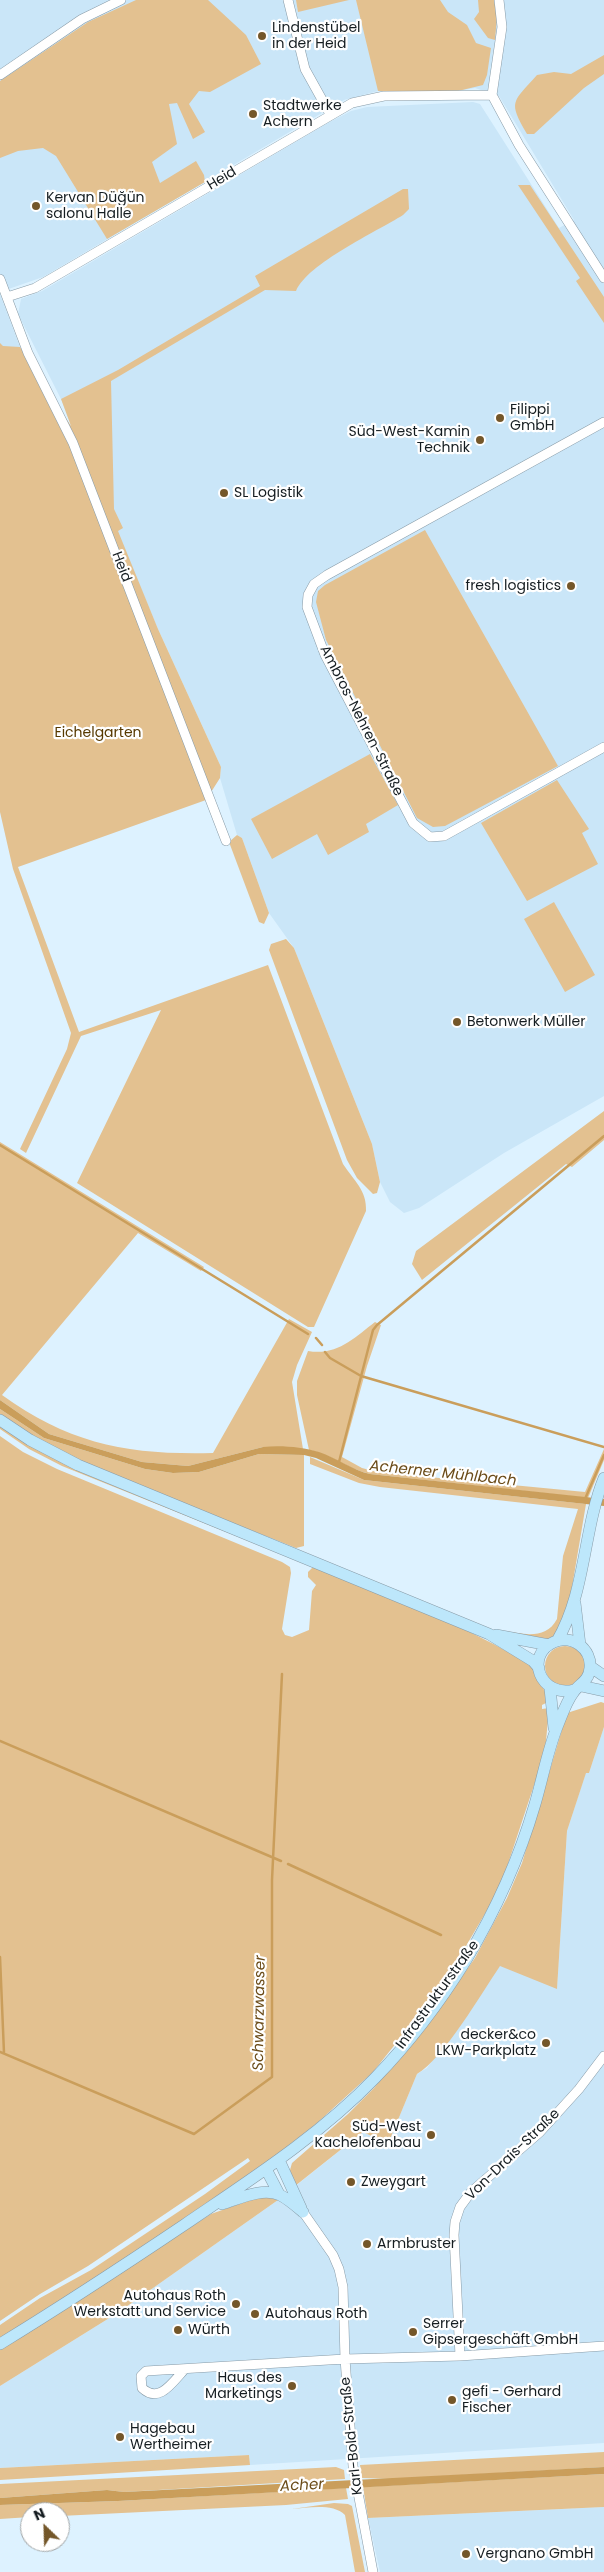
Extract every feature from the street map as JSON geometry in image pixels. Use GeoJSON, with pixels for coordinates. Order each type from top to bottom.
{"type":"FeatureCollection","features":[{"type":"Feature","properties":{"kind":"street"},"geometry":{"type":"LineString","coordinates":[[0,75],[82,19],[121,0]]}},
{"type":"Feature","properties":{"kind":"street"},"geometry":{"type":"LineString","coordinates":[[288,0],[304,68],[330,114]]}},
{"type":"Feature","properties":{"kind":"street"},"geometry":{"type":"LineString","coordinates":[[499,0],[502,27],[492,95],[519,145],[604,278]]}},
{"type":"Feature","properties":{"kind":"street","name":"Heid"},"geometry":{"type":"LineString","coordinates":[[7,297],[35,288],[352,102],[384,96],[492,95]]}},
{"type":"Feature","properties":{"kind":"street","name":"Heid"},"geometry":{"type":"LineString","coordinates":[[0,278],[28,353],[73,443],[226,841]]}},
{"type":"Feature","properties":{"kind":"street","name":"Ambros-Nehren-Straße"},"geometry":{"type":"LineString","coordinates":[[604,422],[327,575],[314,584],[308,595],[307,608],[325,656],[414,824],[430,837],[444,836],[604,747]]}},
{"type":"Feature","properties":{"kind":"street"},"geometry":{"type":"LineString","coordinates":[[0,1420],[36,1444],[78,1465],[489,1634],[528,1658],[539,1668]]}},
{"type":"Feature","properties":{"kind":"street"},"geometry":{"type":"LineString","coordinates":[[602,1483],[592,1512],[575,1598],[553,1643],[540,1657],[539,1668],[542,1678],[550,1688],[560,1692],[577,1688],[604,1691]]}},
{"type":"Feature","properties":{"kind":"street"},"geometry":{"type":"LineString","coordinates":[[575,1598],[580,1645]]}},
{"type":"Feature","properties":{"kind":"street"},"geometry":{"type":"LineString","coordinates":[[489,1634],[553,1643],[568,1640],[580,1645],[588,1655],[591,1667],[587,1678],[577,1688],[554,1733]]}},
{"type":"Feature","properties":{"kind":"street"},"geometry":{"type":"LineString","coordinates":[[591,1667],[604,1676]]}},
{"type":"Feature","properties":{"kind":"street"},"geometry":{"type":"LineString","coordinates":[[550,1688],[554,1733]]}},
{"type":"Feature","properties":{"kind":"street","name":"Infrastrukturstraße"},"geometry":{"type":"LineString","coordinates":[[0,2344],[156,2244],[279,2160],[318,2130],[375,2078],[417,2029],[486,1927],[504,1890],[535,1805],[554,1733]]}},
{"type":"Feature","properties":{"kind":"street","name":"Von-Drais-Straße"},"geometry":{"type":"LineString","coordinates":[[460,2356],[454,2235],[455,2222],[460,2207],[471,2192],[540,2132],[604,2056]]}},
{"type":"Feature","properties":{"kind":"street"},"geometry":{"type":"LineString","coordinates":[[279,2160],[303,2212]]}},
{"type":"Feature","properties":{"kind":"street"},"geometry":{"type":"LineString","coordinates":[[266,2169],[279,2194],[303,2212]]}},
{"type":"Feature","properties":{"kind":"street"},"geometry":{"type":"LineString","coordinates":[[208,2209],[259,2193],[279,2194]]}},
{"type":"Feature","properties":{"kind":"street","name":"Karl-Bold-Straße"},"geometry":{"type":"LineString","coordinates":[[303,2212],[324,2240],[340,2269],[353,2466],[373,2572]]}},
{"type":"Feature","properties":{"kind":"street"},"geometry":{"type":"LineString","coordinates":[[345,2360],[460,2356],[604,2346]]}},
{"type":"Feature","properties":{"kind":"street","name":"Karl-Bold-Straße"},"geometry":{"type":"LineString","coordinates":[[184,2370],[162,2393],[155,2396],[149,2395],[142,2388],[141,2376],[146,2371],[345,2360]]}},
{"type":"Feature","properties":{"kind":"shaded area"},"geometry":{"type":"Polygon","coordinates":[[[0,0],[604,0],[604,1096],[504,1153],[419,1208],[404,1213],[390,1202],[380,1182],[372,1144],[294,948],[269,913],[242,838],[237,835],[220,778],[221,767],[158,629],[61,399],[18,314],[21,299],[42,291],[328,123],[351,111],[367,107],[473,102],[480,104],[559,228],[574,220],[499,96],[475,88],[458,91],[378,91],[344,100],[43,277],[0,292],[0,0]]]}},
{"type":"Feature","properties":{"kind":"shaded area"},"geometry":{"type":"Polygon","coordinates":[[[0,294],[20,347],[0,353],[0,294]]]}},
{"type":"Feature","properties":{"kind":"shaded area"},"geometry":{"type":"Polygon","coordinates":[[[604,1727],[604,2443],[250,2465],[249,2455],[0,2468],[0,2386],[119,2312],[278,2200],[363,2132],[388,2144],[417,2074],[427,2068],[500,1965],[557,1988],[567,1831],[586,1772],[589,1773],[604,1727]]]}},
{"type":"Feature","properties":{"kind":"shaded area"},"geometry":{"type":"Polygon","coordinates":[[[604,2507],[604,2572],[380,2572],[368,2518],[604,2507]]]}},
{"type":"Feature","properties":{"kind":"green space"},"geometry":{"type":"Polygon","coordinates":[[[136,0],[208,0],[246,35],[261,64],[210,92],[199,91],[189,104],[205,132],[193,139],[177,103],[169,104],[177,144],[152,162],[160,183],[196,161],[204,175],[205,182],[107,239],[56,156],[43,148],[18,151],[0,158],[0,81],[88,22],[136,0]]]}},
{"type":"Feature","properties":{"kind":"green space"},"geometry":{"type":"Polygon","coordinates":[[[296,0],[349,0],[298,12],[296,0]]]}},
{"type":"Feature","properties":{"kind":"green space"},"geometry":{"type":"Polygon","coordinates":[[[356,0],[440,0],[448,12],[467,25],[476,43],[491,48],[487,75],[483,85],[458,91],[378,91],[356,0]]]}},
{"type":"Feature","properties":{"kind":"green space"},"geometry":{"type":"Polygon","coordinates":[[[478,0],[494,0],[497,17],[495,40],[488,38],[474,19],[479,12],[478,0]]]}},
{"type":"Feature","properties":{"kind":"green space"},"geometry":{"type":"Polygon","coordinates":[[[604,55],[604,74],[584,88],[534,134],[527,134],[515,108],[522,91],[537,75],[554,72],[571,74],[604,55]]]}},
{"type":"Feature","properties":{"kind":"green space"},"geometry":{"type":"Polygon","coordinates":[[[518,185],[530,185],[604,297],[604,323],[576,281],[580,278],[518,185]]]}},
{"type":"Feature","properties":{"kind":"green space","name":"Eichelgarten"},"geometry":{"type":"Polygon","coordinates":[[[403,189],[408,189],[409,209],[403,215],[328,259],[303,280],[296,291],[265,290],[111,381],[114,509],[123,528],[118,531],[158,629],[221,767],[220,778],[206,800],[18,867],[79,1032],[268,965],[343,1164],[362,1191],[366,1204],[366,1211],[314,1327],[308,1327],[77,1183],[161,1010],[81,1036],[26,1153],[20,1149],[67,1049],[71,1033],[13,869],[0,812],[0,343],[3,346],[20,347],[71,426],[61,399],[118,370],[260,286],[255,276],[403,189]]]}},
{"type":"Feature","properties":{"kind":"green space"},"geometry":{"type":"Polygon","coordinates":[[[425,530],[558,766],[445,826],[433,827],[417,818],[326,640],[316,602],[318,591],[325,585],[425,530]]]}},
{"type":"Feature","properties":{"kind":"green space"},"geometry":{"type":"Polygon","coordinates":[[[370,754],[398,805],[366,824],[369,832],[328,855],[317,834],[272,859],[251,819],[370,754]]]}},
{"type":"Feature","properties":{"kind":"green space"},"geometry":{"type":"Polygon","coordinates":[[[557,780],[589,829],[582,833],[598,864],[527,901],[481,823],[557,780]]]}},
{"type":"Feature","properties":{"kind":"green space"},"geometry":{"type":"Polygon","coordinates":[[[237,835],[242,838],[269,913],[264,924],[259,922],[229,842],[237,835]]]}},
{"type":"Feature","properties":{"kind":"green space"},"geometry":{"type":"Polygon","coordinates":[[[554,902],[595,975],[565,992],[524,919],[554,902]]]}},
{"type":"Feature","properties":{"kind":"green space"},"geometry":{"type":"Polygon","coordinates":[[[286,939],[294,948],[372,1144],[380,1182],[377,1193],[373,1194],[357,1178],[347,1160],[269,950],[271,944],[286,939]]]}},
{"type":"Feature","properties":{"kind":"green space"},"geometry":{"type":"Polygon","coordinates":[[[604,1111],[604,1140],[572,1167],[566,1164],[422,1280],[412,1264],[416,1251],[604,1111]]]}},
{"type":"Feature","properties":{"kind":"green space"},"geometry":{"type":"Polygon","coordinates":[[[0,1142],[204,1267],[201,1271],[138,1233],[2,1395],[27,1412],[52,1425],[102,1444],[155,1452],[213,1453],[289,1319],[312,1332],[297,1365],[292,1382],[303,1449],[263,1447],[188,1466],[142,1462],[49,1434],[0,1400],[0,1142]]]}},
{"type":"Feature","properties":{"kind":"green space"},"geometry":{"type":"Polygon","coordinates":[[[375,1322],[381,1325],[367,1366],[342,1457],[362,1468],[377,1472],[585,1492],[604,1449],[604,1460],[588,1498],[370,1474],[309,1450],[297,1395],[297,1381],[308,1351],[328,1351],[336,1348],[352,1340],[375,1322]]]}},
{"type":"Feature","properties":{"kind":"green space"},"geometry":{"type":"Polygon","coordinates":[[[0,1409],[44,1438],[145,1469],[173,1473],[199,1472],[259,1454],[304,1455],[304,1546],[296,1548],[144,1489],[106,1472],[34,1436],[0,1415],[0,1409]]]}},
{"type":"Feature","properties":{"kind":"green space"},"geometry":{"type":"Polygon","coordinates":[[[0,1424],[291,1558],[62,1466],[29,1449],[0,1429],[0,1424]]]}},
{"type":"Feature","properties":{"kind":"green space"},"geometry":{"type":"Polygon","coordinates":[[[0,1436],[23,1452],[57,1469],[282,1562],[290,1567],[291,1573],[282,1629],[285,1635],[292,1637],[309,1630],[312,1591],[316,1585],[308,1577],[308,1572],[314,1566],[454,1624],[533,1667],[547,1697],[548,1702],[542,1705],[542,1709],[549,1708],[545,1752],[500,1888],[445,1982],[373,2072],[317,2123],[274,2157],[125,2259],[0,2338],[0,2325],[40,2298],[91,2270],[205,2194],[250,2161],[248,2158],[88,2266],[40,2294],[0,2321],[0,1436]]]}},
{"type":"Feature","properties":{"kind":"green space"},"geometry":{"type":"Polygon","coordinates":[[[310,1457],[364,1480],[586,1504],[570,1599],[558,1634],[546,1640],[504,1631],[527,1634],[541,1633],[552,1626],[557,1619],[563,1556],[578,1509],[359,1483],[310,1464],[310,1457]]]}},
{"type":"Feature","properties":{"kind":"green space"},"geometry":{"type":"Polygon","coordinates":[[[561,1646],[569,1646],[576,1649],[582,1655],[585,1666],[582,1677],[576,1683],[569,1686],[561,1686],[554,1683],[548,1677],[545,1670],[545,1662],[548,1655],[554,1649],[561,1646]]]}},
{"type":"Feature","properties":{"kind":"green space"},"geometry":{"type":"Polygon","coordinates":[[[601,1702],[604,1703],[604,1727],[589,1773],[586,1773],[567,1831],[557,1989],[500,1966],[450,2040],[428,2066],[417,2074],[388,2144],[363,2132],[295,2186],[290,2170],[292,2163],[348,2114],[374,2088],[438,2011],[475,1958],[507,1898],[522,1863],[567,1713],[601,1702]]]}},
{"type":"Feature","properties":{"kind":"green space"},"geometry":{"type":"Polygon","coordinates":[[[262,2196],[278,2200],[119,2312],[0,2386],[0,2350],[211,2214],[262,2196]]]}},
{"type":"Feature","properties":{"kind":"green space"},"geometry":{"type":"Polygon","coordinates":[[[604,2452],[604,2467],[392,2479],[362,2478],[360,2465],[604,2452]]]}},
{"type":"Feature","properties":{"kind":"green space"},"geometry":{"type":"Polygon","coordinates":[[[249,2455],[250,2465],[0,2480],[0,2468],[249,2455]]]}},
{"type":"Feature","properties":{"kind":"green space"},"geometry":{"type":"Polygon","coordinates":[[[336,2467],[344,2470],[345,2479],[124,2492],[107,2490],[0,2498],[0,2484],[336,2467]]]}},
{"type":"Feature","properties":{"kind":"green space"},"geometry":{"type":"Polygon","coordinates":[[[604,2474],[604,2507],[368,2518],[363,2487],[604,2474]]]}},
{"type":"Feature","properties":{"kind":"green space"},"geometry":{"type":"Polygon","coordinates":[[[346,2488],[348,2499],[286,2505],[70,2516],[70,2503],[346,2488]]]}},
{"type":"Feature","properties":{"kind":"green space"},"geometry":{"type":"Polygon","coordinates":[[[334,2503],[352,2506],[365,2572],[355,2572],[345,2515],[340,2511],[327,2508],[292,2509],[334,2503]]]}},
{"type":"Feature","properties":{"kind":"green space"},"geometry":{"type":"Polygon","coordinates":[[[20,2504],[20,2518],[0,2519],[0,2505],[20,2504]]]}},
{"type":"Feature","properties":{"kind":"water"},"geometry":{"type":"Polygon","coordinates":[[[0,1400],[49,1434],[142,1462],[188,1466],[263,1447],[291,1447],[319,1452],[370,1474],[604,1499],[604,1506],[364,1480],[316,1458],[304,1455],[259,1454],[199,1472],[173,1473],[145,1469],[44,1438],[0,1409],[0,1400]]]}},
{"type":"Feature","properties":{"kind":"water","name":"Acher"},"geometry":{"type":"Polygon","coordinates":[[[604,2467],[604,2474],[118,2501],[20,2502],[20,2504],[0,2505],[0,2498],[107,2490],[124,2492],[604,2467]]]}},
{"type":"Feature","properties":{"kind":"waterway"},"geometry":{"type":"LineString","coordinates":[[339,1462],[373,1330],[377,1325],[604,1136]]}},
{"type":"Feature","properties":{"kind":"waterway"},"geometry":{"type":"LineString","coordinates":[[0,1145],[308,1334]]}},
{"type":"Feature","properties":{"kind":"waterway"},"geometry":{"type":"LineString","coordinates":[[316,1338],[322,1345]]}},
{"type":"Feature","properties":{"kind":"waterway"},"geometry":{"type":"LineString","coordinates":[[325,1352],[330,1358],[361,1376],[604,1447]]}},
{"type":"Feature","properties":{"kind":"waterway"},"geometry":{"type":"LineString","coordinates":[[585,1499],[604,1455]]}},
{"type":"Feature","properties":{"kind":"waterway","name":"Schwarzwasser"},"geometry":{"type":"LineString","coordinates":[[0,2052],[194,2134],[272,2077],[272,1880],[282,1674]]}},
{"type":"Feature","properties":{"kind":"waterway"},"geometry":{"type":"LineString","coordinates":[[0,1741],[281,1861]]}},
{"type":"Feature","properties":{"kind":"waterway"},"geometry":{"type":"LineString","coordinates":[[288,1864],[441,1935]]}},
{"type":"Feature","properties":{"kind":"waterway"},"geometry":{"type":"LineString","coordinates":[[0,1957],[4,2053]]}},
{"type":"Feature","properties":{"kind":"place","name":"Lindenstübel in der Heid"},"geometry":{"type":"Point","coordinates":[262,36]}},
{"type":"Feature","properties":{"kind":"place","name":"Stadtwerke Achern"},"geometry":{"type":"Point","coordinates":[253,114]}},
{"type":"Feature","properties":{"kind":"place","name":"Kervan Düğün salonu Halle"},"geometry":{"type":"Point","coordinates":[36,206]}},
{"type":"Feature","properties":{"kind":"place","name":"Filippi GmbH"},"geometry":{"type":"Point","coordinates":[500,418]}},
{"type":"Feature","properties":{"kind":"place","name":"Süd-West-Kamin Technik"},"geometry":{"type":"Point","coordinates":[480,440]}},
{"type":"Feature","properties":{"kind":"place","name":"SL Logistik"},"geometry":{"type":"Point","coordinates":[224,493]}},
{"type":"Feature","properties":{"kind":"place","name":"fresh logistics"},"geometry":{"type":"Point","coordinates":[571,586]}},
{"type":"Feature","properties":{"kind":"place","name":"Betonwerk Müller"},"geometry":{"type":"Point","coordinates":[457,1022]}},
{"type":"Feature","properties":{"kind":"place","name":"decker&co LKW-Parkplatz"},"geometry":{"type":"Point","coordinates":[546,2043]}},
{"type":"Feature","properties":{"kind":"place","name":"Süd-West Kachelofenbau"},"geometry":{"type":"Point","coordinates":[431,2135]}},
{"type":"Feature","properties":{"kind":"place","name":"Zweygart"},"geometry":{"type":"Point","coordinates":[351,2182]}},
{"type":"Feature","properties":{"kind":"place","name":"Armbruster"},"geometry":{"type":"Point","coordinates":[367,2244]}},
{"type":"Feature","properties":{"kind":"place","name":"Autohaus Roth Werkstatt und Service"},"geometry":{"type":"Point","coordinates":[236,2304]}},
{"type":"Feature","properties":{"kind":"place","name":"Autohaus Roth"},"geometry":{"type":"Point","coordinates":[255,2314]}},
{"type":"Feature","properties":{"kind":"place","name":"Würth"},"geometry":{"type":"Point","coordinates":[178,2330]}},
{"type":"Feature","properties":{"kind":"place","name":"Serrer Gipsergeschäft GmbH"},"geometry":{"type":"Point","coordinates":[413,2332]}},
{"type":"Feature","properties":{"kind":"place","name":"Haus des Marketings"},"geometry":{"type":"Point","coordinates":[292,2386]}},
{"type":"Feature","properties":{"kind":"place","name":"gefi - Gerhard Fischer"},"geometry":{"type":"Point","coordinates":[452,2400]}},
{"type":"Feature","properties":{"kind":"place","name":"Hagebau Wertheimer"},"geometry":{"type":"Point","coordinates":[120,2437]}},
{"type":"Feature","properties":{"kind":"place","name":"Vergnano GmbH"},"geometry":{"type":"Point","coordinates":[466,2554]}},
{"type":"Feature","properties":{"kind":"water label","name":"Acherner Mühlbach"},"geometry":{"type":"Point","coordinates":[443,1474]}}]}
